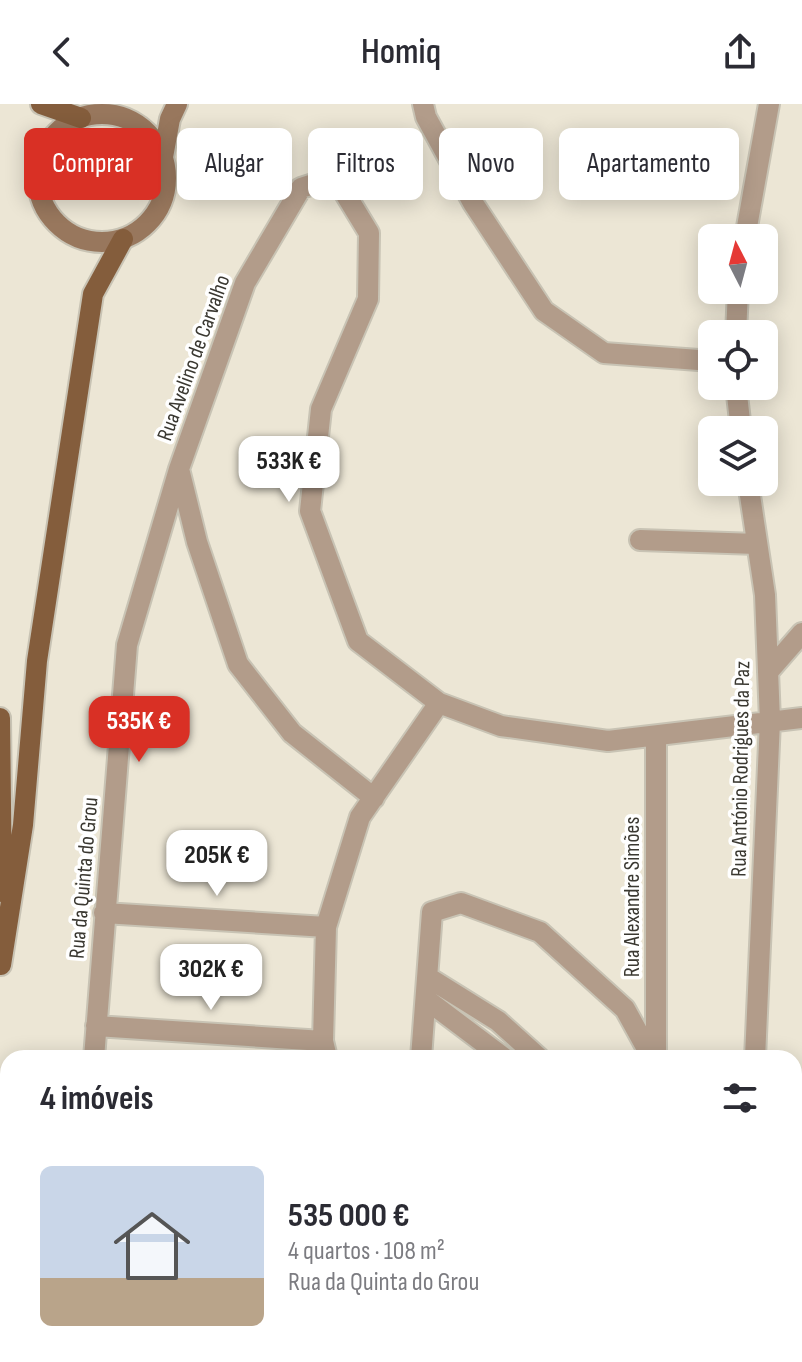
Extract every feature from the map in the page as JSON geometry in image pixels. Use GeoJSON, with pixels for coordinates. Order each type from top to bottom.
{"type":"FeatureCollection","features":[{"type":"Feature","properties":{"kind":"main road"},"geometry":{"type":"LineString","coordinates":[[41,104],[81,118]]}},
{"type":"Feature","properties":{"kind":"main road"},"geometry":{"type":"LineString","coordinates":[[127,104],[106,114],[81,118],[59,131],[44,151],[38,175],[41,199],[54,221],[74,236],[98,242],[123,239],[145,226],[160,206],[166,182],[163,157],[170,119],[177,104]]}},
{"type":"Feature","properties":{"kind":"main road"},"geometry":{"type":"LineString","coordinates":[[106,114],[130,120],[150,136],[163,157]]}},
{"type":"Feature","properties":{"kind":"main road"},"geometry":{"type":"LineString","coordinates":[[1,965],[23,825],[37,661],[93,294],[123,239]]}},
{"type":"Feature","properties":{"kind":"main road"},"geometry":{"type":"LineString","coordinates":[[0,718],[3,808],[0,984]]}},
{"type":"Feature","properties":{"kind":"street"},"geometry":{"type":"LineString","coordinates":[[423,104],[426,117],[473,203],[544,311],[604,353],[698,360]]}},
{"type":"Feature","properties":{"kind":"street"},"geometry":{"type":"LineString","coordinates":[[748,224],[769,104]]}},
{"type":"Feature","properties":{"kind":"street","name":"Rua Avelino de Carvalho"},"geometry":{"type":"LineString","coordinates":[[179,469],[245,283],[301,188],[335,177],[369,233],[368,299],[321,409],[310,511],[358,641],[439,703],[501,726],[608,741],[802,718]]}},
{"type":"Feature","properties":{"kind":"street"},"geometry":{"type":"LineString","coordinates":[[179,469],[197,542],[238,664],[292,733],[374,798]]}},
{"type":"Feature","properties":{"kind":"street","name":"Rua da Quinta do Grou"},"geometry":{"type":"LineString","coordinates":[[94,1050],[127,645],[179,469]]}},
{"type":"Feature","properties":{"kind":"street","name":"Rua António Rodrigues da Paz"},"geometry":{"type":"LineString","coordinates":[[750,496],[765,595],[770,721],[755,1050]]}},
{"type":"Feature","properties":{"kind":"street"},"geometry":{"type":"LineString","coordinates":[[640,540],[757,544]]}},
{"type":"Feature","properties":{"kind":"street"},"geometry":{"type":"LineString","coordinates":[[768,672],[802,633]]}},
{"type":"Feature","properties":{"kind":"street"},"geometry":{"type":"LineString","coordinates":[[96,1026],[325,1050],[326,927],[360,817],[439,703]]}},
{"type":"Feature","properties":{"kind":"street","name":"Rua Alexandre Simões"},"geometry":{"type":"LineString","coordinates":[[654,1050],[656,736]]}},
{"type":"Feature","properties":{"kind":"street"},"geometry":{"type":"LineString","coordinates":[[422,1050],[432,912],[461,903],[540,932],[625,1009],[649,1050]]}},
{"type":"Feature","properties":{"kind":"street"},"geometry":{"type":"LineString","coordinates":[[104,913],[326,927]]}},
{"type":"Feature","properties":{"kind":"street"},"geometry":{"type":"LineString","coordinates":[[429,978],[498,1021],[530,1050]]}},
{"type":"Feature","properties":{"kind":"street"},"geometry":{"type":"LineString","coordinates":[[427,1000],[493,1050]]}}]}
